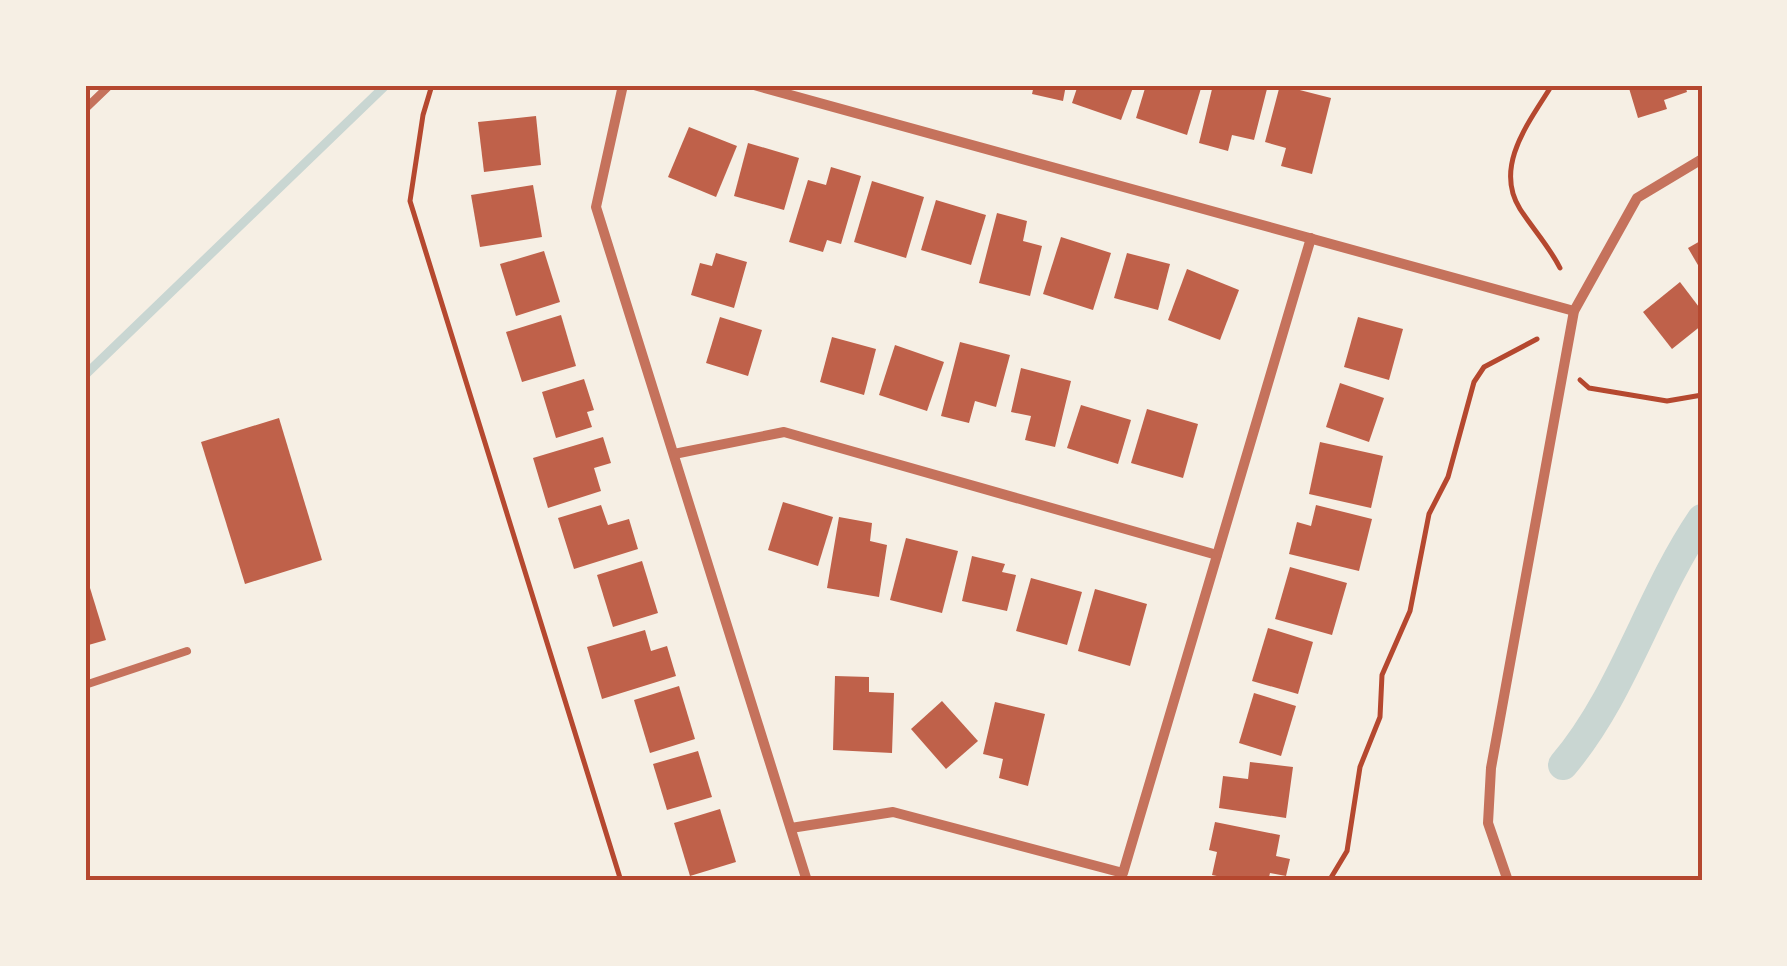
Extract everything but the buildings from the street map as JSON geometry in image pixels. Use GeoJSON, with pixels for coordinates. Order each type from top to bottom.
{"type":"FeatureCollection","features":[{"type":"Feature","properties":{"kind":"street"},"geometry":{"type":"LineString","coordinates":[[623,85],[596,207],[807,881]]}},
{"type":"Feature","properties":{"kind":"street"},"geometry":{"type":"LineString","coordinates":[[754,85],[1574,311]]}},
{"type":"Feature","properties":{"kind":"street"},"geometry":{"type":"LineString","coordinates":[[1508,881],[1488,824],[1492,768],[1574,311],[1637,198],[1702,159]]}},
{"type":"Feature","properties":{"kind":"street"},"geometry":{"type":"LineString","coordinates":[[790,828],[893,812],[1123,873],[1311,238]]}},
{"type":"Feature","properties":{"kind":"street"},"geometry":{"type":"LineString","coordinates":[[674,454],[784,432],[1218,555]]}},
{"type":"Feature","properties":{"kind":"lane"},"geometry":{"type":"LineString","coordinates":[[85,109],[110,85]]}},
{"type":"Feature","properties":{"kind":"lane"},"geometry":{"type":"LineString","coordinates":[[85,684],[188,652]]}},
{"type":"Feature","properties":{"kind":"path"},"geometry":{"type":"LineString","coordinates":[[432,85],[422,115],[410,201],[621,881]]}},
{"type":"Feature","properties":{"kind":"path"},"geometry":{"type":"LineString","coordinates":[[1552,85],[1517,145],[1509,182],[1521,211],[1560,268]]}},
{"type":"Feature","properties":{"kind":"path"},"geometry":{"type":"LineString","coordinates":[[1329,881],[1347,851],[1360,767],[1380,717],[1382,674],[1410,611],[1429,514],[1448,476],[1474,382],[1484,367],[1538,340]]}},
{"type":"Feature","properties":{"kind":"path"},"geometry":{"type":"LineString","coordinates":[[1564,365],[1589,388],[1667,400],[1702,395]]}},
{"type":"Feature","properties":{"kind":"waterway"},"geometry":{"type":"LineString","coordinates":[[85,375],[386,85]]}},
{"type":"Feature","properties":{"kind":"waterway"},"geometry":{"type":"LineString","coordinates":[[1563,765],[1603,707],[1666,580],[1702,519]]}}]}
